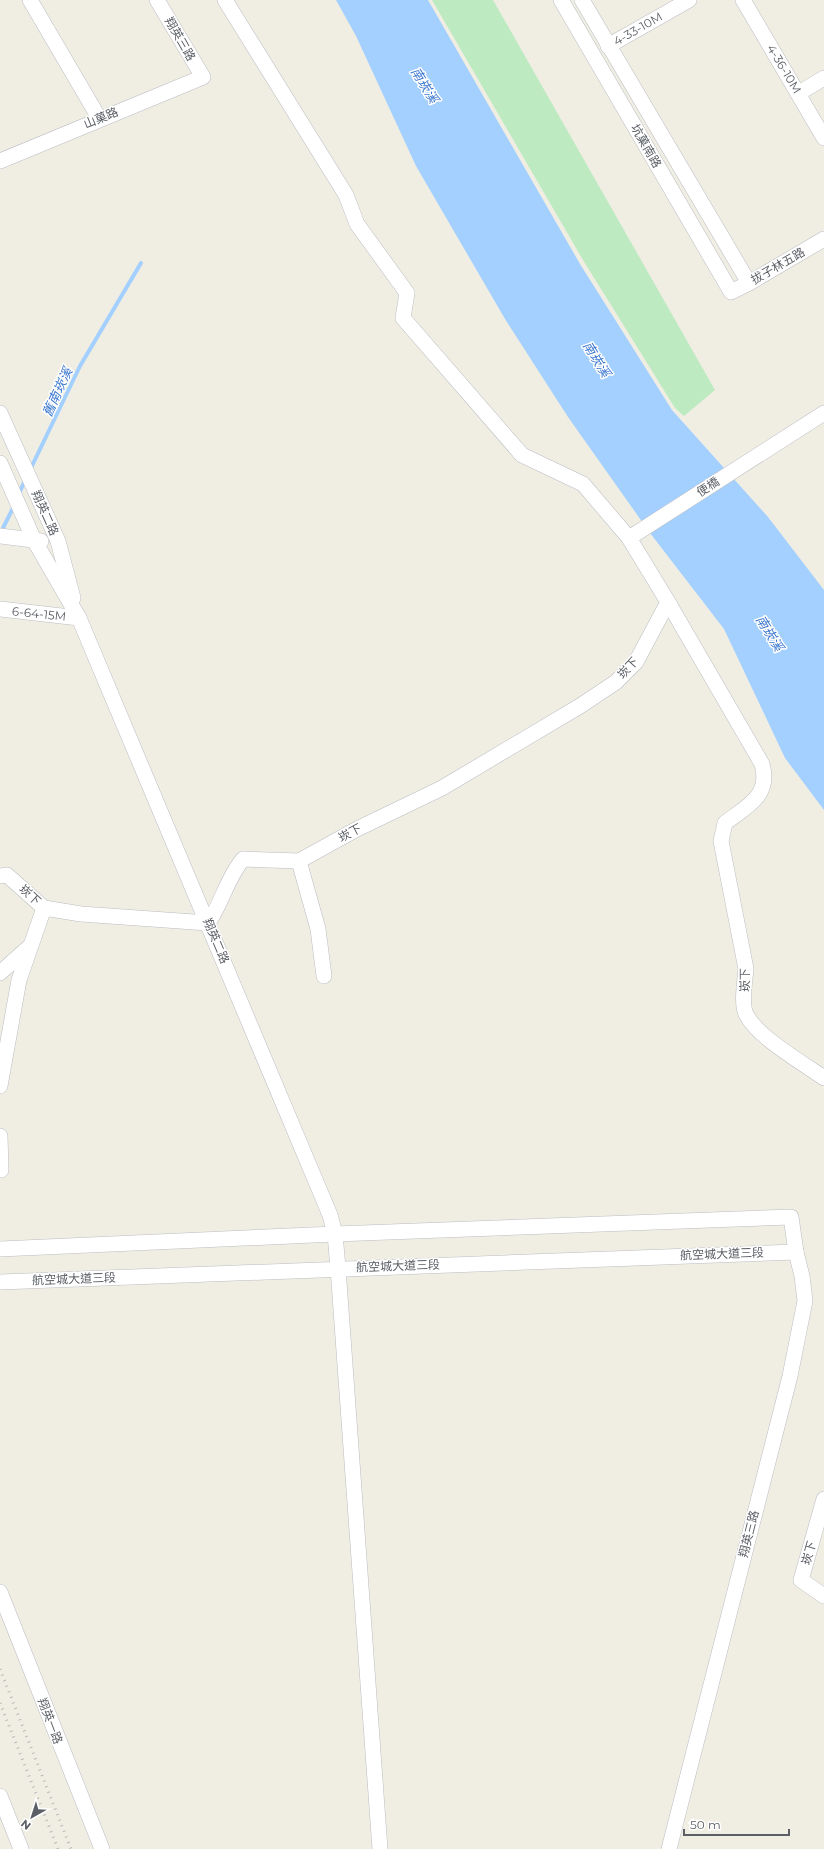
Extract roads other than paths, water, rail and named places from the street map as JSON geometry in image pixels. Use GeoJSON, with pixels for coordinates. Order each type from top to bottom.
{"type":"FeatureCollection","features":[{"type":"Feature","properties":{"kind":"street"},"geometry":{"type":"LineString","coordinates":[[30,0],[99,118]]}},
{"type":"Feature","properties":{"kind":"street","name":"翔英三路"},"geometry":{"type":"LineString","coordinates":[[157,0],[203,77]]}},
{"type":"Feature","properties":{"kind":"street","name":"崁下"},"geometry":{"type":"LineString","coordinates":[[225,0],[346,195],[357,224],[407,293],[402,318],[522,455],[583,484],[635,534],[668,602],[762,764],[765,774],[765,782],[761,791],[754,800],[725,823],[721,841],[746,968],[744,985],[745,1014],[759,1032],[824,1078]]}},
{"type":"Feature","properties":{"kind":"street","name":"坑菓南路"},"geometry":{"type":"LineString","coordinates":[[561,0],[731,292]]}},
{"type":"Feature","properties":{"kind":"street","name":"坑菓南路"},"geometry":{"type":"LineString","coordinates":[[582,0],[749,283]]}},
{"type":"Feature","properties":{"kind":"street","name":"4-33-10M"},"geometry":{"type":"LineString","coordinates":[[608,46],[688,0]]}},
{"type":"Feature","properties":{"kind":"street","name":"4-36-10M"},"geometry":{"type":"LineString","coordinates":[[743,0],[799,93],[824,138]]}},
{"type":"Feature","properties":{"kind":"street","name":"山菓路"},"geometry":{"type":"LineString","coordinates":[[1,159],[203,77]]}},
{"type":"Feature","properties":{"kind":"street"},"geometry":{"type":"LineString","coordinates":[[799,93],[824,78]]}},
{"type":"Feature","properties":{"kind":"street","name":"拔子林五路"},"geometry":{"type":"LineString","coordinates":[[731,292],[824,239]]}},
{"type":"Feature","properties":{"kind":"street","name":"翔英二路"},"geometry":{"type":"LineString","coordinates":[[0,413],[58,541],[78,618]]}},
{"type":"Feature","properties":{"kind":"street","name":"便橋"},"geometry":{"type":"LineString","coordinates":[[635,534],[824,413]]}},
{"type":"Feature","properties":{"kind":"street","name":"翔英二路"},"geometry":{"type":"LineString","coordinates":[[0,463],[34,540],[78,618],[330,1215],[335,1234],[338,1268],[380,1849]]}},
{"type":"Feature","properties":{"kind":"street"},"geometry":{"type":"LineString","coordinates":[[0,536],[58,541]]}},
{"type":"Feature","properties":{"kind":"street","name":"崁下"},"geometry":{"type":"LineString","coordinates":[[299,861],[357,829],[442,788],[580,706],[616,682],[636,662],[668,602]]}},
{"type":"Feature","properties":{"kind":"street","name":"6-64-15M"},"geometry":{"type":"LineString","coordinates":[[0,609],[78,618]]}},
{"type":"Feature","properties":{"kind":"street"},"geometry":{"type":"LineString","coordinates":[[208,923],[217,910],[236,868],[243,859],[299,861],[318,929],[324,976]]}},
{"type":"Feature","properties":{"kind":"street","name":"崁下"},"geometry":{"type":"LineString","coordinates":[[4,875],[44,908],[81,914],[208,923]]}},
{"type":"Feature","properties":{"kind":"street"},"geometry":{"type":"LineString","coordinates":[[0,1086],[19,980],[44,908]]}},
{"type":"Feature","properties":{"kind":"street"},"geometry":{"type":"LineString","coordinates":[[0,973],[31,945]]}},
{"type":"Feature","properties":{"kind":"street"},"geometry":{"type":"LineString","coordinates":[[0,1136],[1,1170]]}},
{"type":"Feature","properties":{"kind":"street","name":"翔英三路"},"geometry":{"type":"LineString","coordinates":[[335,1234],[791,1217],[805,1301],[790,1376],[669,1849]]}},
{"type":"Feature","properties":{"kind":"street"},"geometry":{"type":"LineString","coordinates":[[0,1250],[335,1234]]}},
{"type":"Feature","properties":{"kind":"street","name":"航空城大道三段"},"geometry":{"type":"LineString","coordinates":[[0,1282],[338,1268],[796,1252]]}},
{"type":"Feature","properties":{"kind":"street","name":"崁下"},"geometry":{"type":"LineString","coordinates":[[824,1498],[801,1580],[824,1596]]}},
{"type":"Feature","properties":{"kind":"street","name":"翔英一路"},"geometry":{"type":"LineString","coordinates":[[0,1592],[102,1849]]}},
{"type":"Feature","properties":{"kind":"street"},"geometry":{"type":"LineString","coordinates":[[0,1796],[21,1849]]}},
{"type":"Feature","properties":{"kind":"water","name":"南崁溪"},"geometry":{"type":"Polygon","coordinates":[[[336,0],[428,0],[580,264],[672,410],[768,517],[824,590],[824,810],[785,758],[724,629],[650,533],[568,417],[505,319],[416,166],[356,36],[336,0]]]}},
{"type":"Feature","properties":{"kind":"waterway","name":"舊南崁溪"},"geometry":{"type":"LineString","coordinates":[[30,470],[80,366],[141,263]]}},
{"type":"Feature","properties":{"kind":"waterway","name":"舊南崁溪"},"geometry":{"type":"LineString","coordinates":[[18,496],[25,480]]}},
{"type":"Feature","properties":{"kind":"waterway","name":"舊南崁溪"},"geometry":{"type":"LineString","coordinates":[[0,534],[14,506]]}},
{"type":"Feature","properties":{"kind":"railway"},"geometry":{"type":"LineString","coordinates":[[0,1669],[71,1849]]}},
{"type":"Feature","properties":{"kind":"railway"},"geometry":{"type":"LineString","coordinates":[[0,1703],[58,1849]]}}]}
